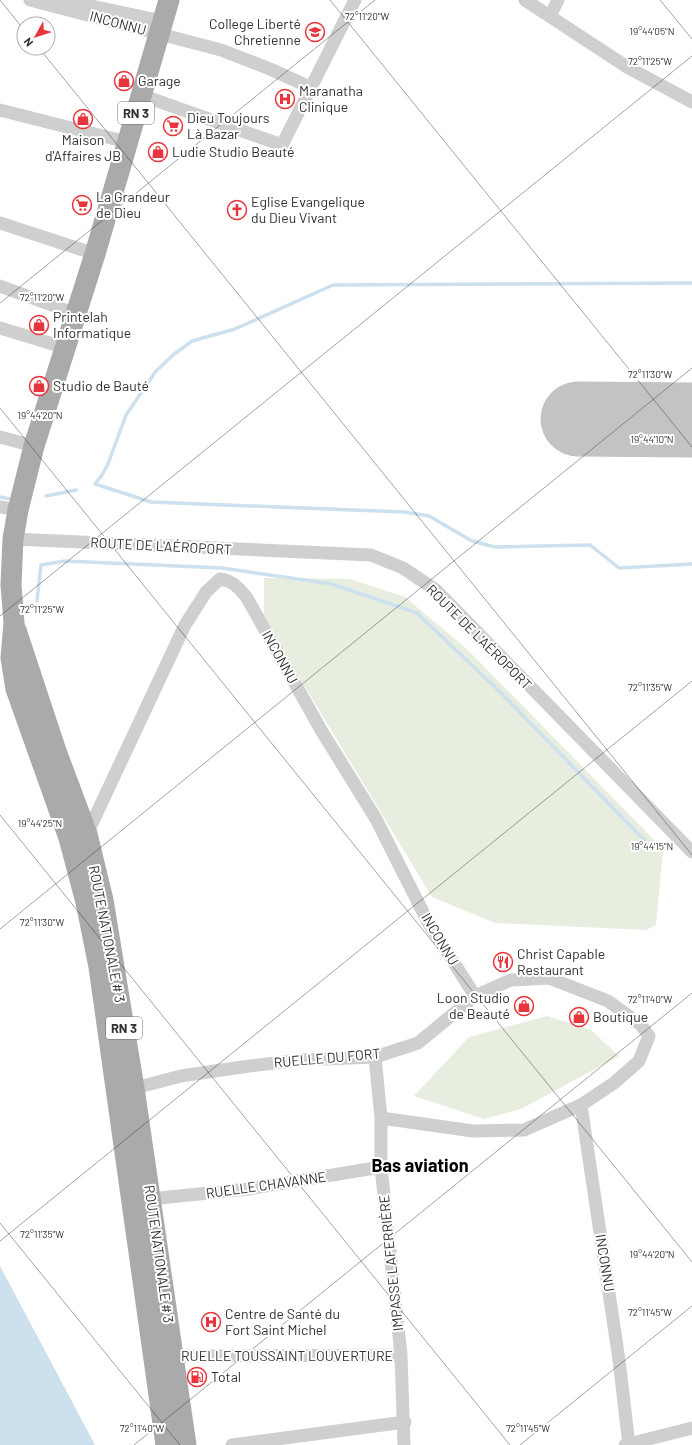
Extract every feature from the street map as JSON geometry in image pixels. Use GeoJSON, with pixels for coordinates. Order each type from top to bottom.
{"type":"FeatureCollection","features":[{"type":"Feature","properties":{"kind":"main road","name":"ROUTE NATIONALE # 3"},"geometry":{"type":"LineString","coordinates":[[169,0],[66,348],[34,446],[9,508],[13,539],[5,585],[14,624],[26,655],[35,689],[87,834],[103,900],[126,1090],[156,1303],[174,1356],[186,1445]]}},
{"type":"Feature","properties":{"kind":"main road","name":"ROUTE NATIONALE # 3"},"geometry":{"type":"LineString","coordinates":[[14,624],[11,658],[16,689],[69,838],[86,902],[150,1199],[166,1445]]}},
{"type":"Feature","properties":{"kind":"street","name":"INCONNU"},"geometry":{"type":"LineString","coordinates":[[30,0],[160,27]]}},
{"type":"Feature","properties":{"kind":"street","name":"INCONNU"},"geometry":{"type":"LineString","coordinates":[[63,0],[160,27],[270,69],[312,88]]}},
{"type":"Feature","properties":{"kind":"street"},"geometry":{"type":"LineString","coordinates":[[141,95],[282,145],[355,0]]}},
{"type":"Feature","properties":{"kind":"street"},"geometry":{"type":"LineString","coordinates":[[525,0],[626,67],[692,102]]}},
{"type":"Feature","properties":{"kind":"street"},"geometry":{"type":"LineString","coordinates":[[550,16],[558,0]]}},
{"type":"Feature","properties":{"kind":"street"},"geometry":{"type":"LineString","coordinates":[[0,110],[127,142]]}},
{"type":"Feature","properties":{"kind":"street"},"geometry":{"type":"LineString","coordinates":[[0,223],[95,254]]}},
{"type":"Feature","properties":{"kind":"street"},"geometry":{"type":"LineString","coordinates":[[0,286],[76,314]]}},
{"type":"Feature","properties":{"kind":"street"},"geometry":{"type":"LineString","coordinates":[[0,328],[66,348]]}},
{"type":"Feature","properties":{"kind":"street"},"geometry":{"type":"LineString","coordinates":[[0,437],[34,446]]}},
{"type":"Feature","properties":{"kind":"street","name":"ROUTE DE L'AÉROPORT"},"geometry":{"type":"LineString","coordinates":[[13,539],[371,555],[403,568],[436,590],[692,852]]}},
{"type":"Feature","properties":{"kind":"street","name":"INCONNU"},"geometry":{"type":"LineString","coordinates":[[87,834],[185,625],[206,592],[220,579],[228,580],[235,584],[247,598],[321,730],[376,819],[428,922],[475,996]]}},
{"type":"Feature","properties":{"kind":"street","name":"RUELLE DU FORT"},"geometry":{"type":"LineString","coordinates":[[126,1090],[181,1076],[242,1067],[300,1060],[375,1057],[418,1043],[475,996],[511,980],[549,978],[608,1001],[641,1025],[649,1036],[638,1062],[614,1083],[581,1105],[524,1130],[474,1131],[381,1118]]}},
{"type":"Feature","properties":{"kind":"street","name":"IMPASSE LAFERRIÈRE"},"geometry":{"type":"LineString","coordinates":[[375,1057],[381,1118],[381,1167],[401,1355],[405,1422],[404,1445]]}},
{"type":"Feature","properties":{"kind":"street","name":"INCONNU"},"geometry":{"type":"LineString","coordinates":[[581,1105],[619,1360],[627,1445]]}},
{"type":"Feature","properties":{"kind":"street","name":"RUELLE CHAVANNE"},"geometry":{"type":"LineString","coordinates":[[150,1199],[248,1189],[381,1167]]}},
{"type":"Feature","properties":{"kind":"street","name":"RUELLE TOUSSAINT LOUVERTURE"},"geometry":{"type":"LineString","coordinates":[[174,1356],[401,1355]]}},
{"type":"Feature","properties":{"kind":"street"},"geometry":{"type":"LineString","coordinates":[[232,1445],[405,1422]]}},
{"type":"Feature","properties":{"kind":"street"},"geometry":{"type":"LineString","coordinates":[[627,1445],[692,1428]]}},
{"type":"Feature","properties":{"kind":"shaded area"},"geometry":{"type":"Polygon","coordinates":[[[264,578],[350,579],[405,597],[468,650],[663,849],[656,925],[646,930],[495,923],[432,897],[264,619],[264,578]]]}},
{"type":"Feature","properties":{"kind":"shaded area"},"geometry":{"type":"Polygon","coordinates":[[[547,1016],[591,1030],[619,1056],[521,1109],[484,1119],[414,1096],[469,1037],[547,1016]]]}},
{"type":"Feature","properties":{"kind":"water"},"geometry":{"type":"Polygon","coordinates":[[[0,1266],[95,1445],[0,1445],[0,1266]]]}},
{"type":"Feature","properties":{"kind":"waterway"},"geometry":{"type":"LineString","coordinates":[[692,283],[333,285],[235,329],[192,341],[173,355],[156,371],[126,415],[108,464],[95,484],[151,502],[404,512],[429,516],[472,541],[495,547],[590,545],[619,568],[692,564]]}},
{"type":"Feature","properties":{"kind":"waterway"},"geometry":{"type":"LineString","coordinates":[[46,496],[76,490]]}},
{"type":"Feature","properties":{"kind":"waterway"},"geometry":{"type":"LineString","coordinates":[[0,497],[10,499]]}},
{"type":"Feature","properties":{"kind":"waterway"},"geometry":{"type":"LineString","coordinates":[[37,601],[41,565],[65,561],[222,568],[332,584],[417,613],[500,692],[650,846]]}},
{"type":"Feature","properties":{"kind":"runway"},"geometry":{"type":"LineString","coordinates":[[578,419],[692,420]]}},
{"type":"Feature","properties":{"kind":"place","name":"College Liberté Chretienne"},"geometry":{"type":"Point","coordinates":[315,32]}},
{"type":"Feature","properties":{"kind":"place","name":"Garage"},"geometry":{"type":"Point","coordinates":[124,81]}},
{"type":"Feature","properties":{"kind":"place","name":"Maranatha Clinique"},"geometry":{"type":"Point","coordinates":[285,99]}},
{"type":"Feature","properties":{"kind":"place","name":"Maison d'Affaires JB"},"geometry":{"type":"Point","coordinates":[83,119]}},
{"type":"Feature","properties":{"kind":"place","name":"Dieu Toujours Là Bazar"},"geometry":{"type":"Point","coordinates":[173,126]}},
{"type":"Feature","properties":{"kind":"place","name":"Ludie Studio Beauté"},"geometry":{"type":"Point","coordinates":[158,152]}},
{"type":"Feature","properties":{"kind":"place","name":"La Grandeur de Dieu"},"geometry":{"type":"Point","coordinates":[82,205]}},
{"type":"Feature","properties":{"kind":"place","name":"Eglise Evangelique du Dieu Vivant"},"geometry":{"type":"Point","coordinates":[237,210]}},
{"type":"Feature","properties":{"kind":"place","name":"Printelah Informatique"},"geometry":{"type":"Point","coordinates":[39,325]}},
{"type":"Feature","properties":{"kind":"place","name":"Studio de Bauté"},"geometry":{"type":"Point","coordinates":[39,386]}},
{"type":"Feature","properties":{"kind":"place","name":"Christ Capable Restaurant"},"geometry":{"type":"Point","coordinates":[503,962]}},
{"type":"Feature","properties":{"kind":"place","name":"Loon Studio de Beauté"},"geometry":{"type":"Point","coordinates":[524,1006]}},
{"type":"Feature","properties":{"kind":"place","name":"Boutique"},"geometry":{"type":"Point","coordinates":[579,1017]}},
{"type":"Feature","properties":{"kind":"place","name":"Centre de Santé du Fort Saint Michel"},"geometry":{"type":"Point","coordinates":[211,1322]}},
{"type":"Feature","properties":{"kind":"place","name":"Total"},"geometry":{"type":"Point","coordinates":[197,1377]}},
{"type":"Feature","properties":{"kind":"district","name":"Bas aviation"},"geometry":{"type":"Point","coordinates":[420,1166]}}]}
